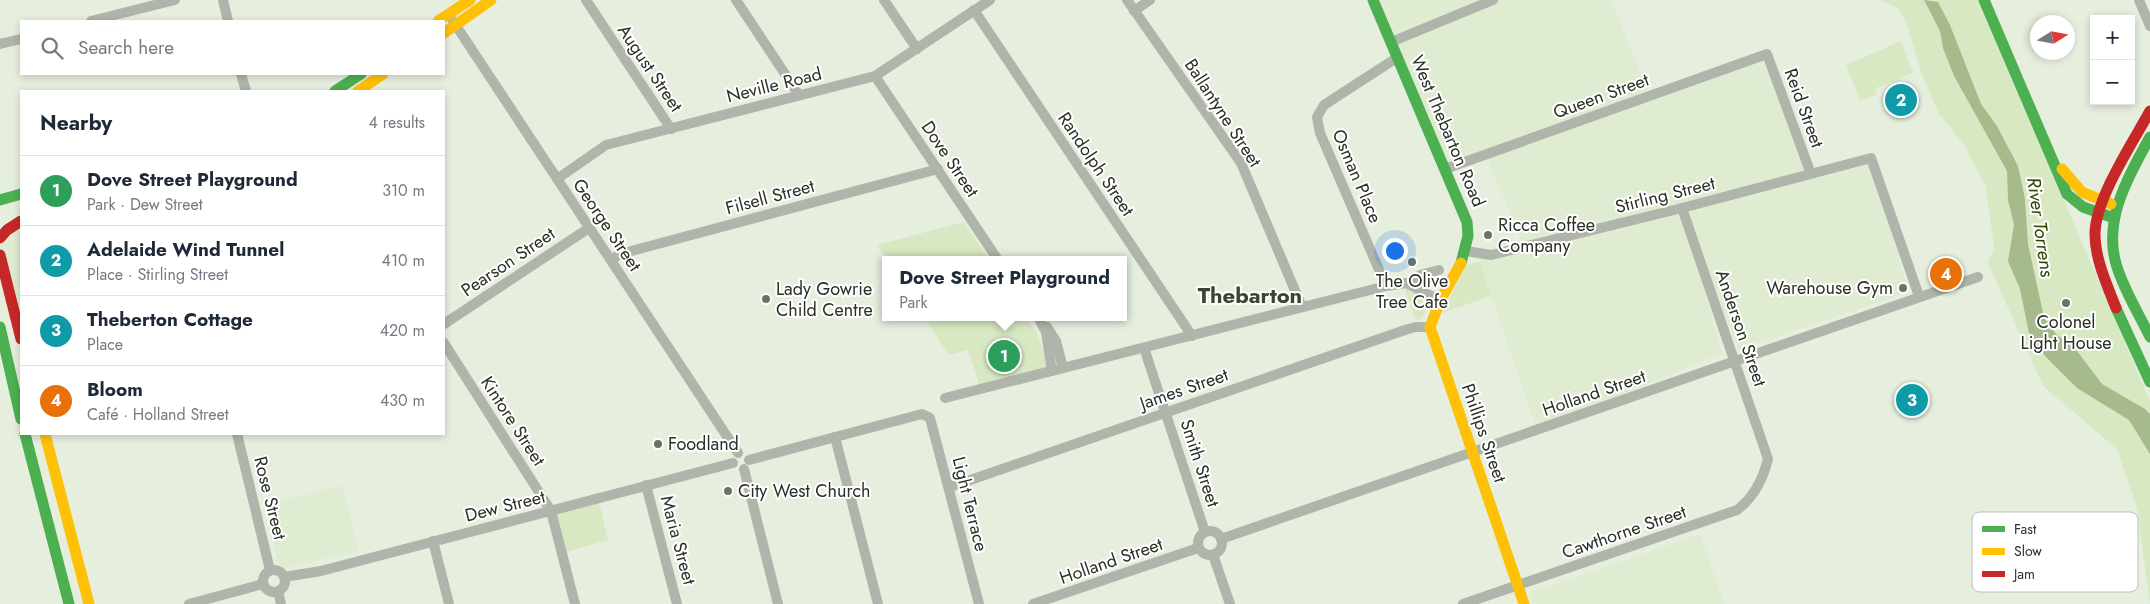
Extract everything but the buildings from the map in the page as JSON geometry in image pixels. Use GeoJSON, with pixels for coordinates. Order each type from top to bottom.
{"type":"FeatureCollection","features":[{"type":"Feature","properties":{"kind":"main road"},"geometry":{"type":"LineString","coordinates":[[440,20],[470,0]]}},
{"type":"Feature","properties":{"kind":"main road"},"geometry":{"type":"LineString","coordinates":[[445,32],[491,0]]}},
{"type":"Feature","properties":{"kind":"main road","name":"West Thebarton Road"},"geometry":{"type":"LineString","coordinates":[[1373,0],[1445,168],[1469,231],[1466,251],[1439,300]]}},
{"type":"Feature","properties":{"kind":"main road"},"geometry":{"type":"LineString","coordinates":[[1984,0],[2067,194],[2074,204],[2114,218]]}},
{"type":"Feature","properties":{"kind":"main road"},"geometry":{"type":"LineString","coordinates":[[337,90],[359,75]]}},
{"type":"Feature","properties":{"kind":"main road"},"geometry":{"type":"LineString","coordinates":[[359,90],[382,75]]}},
{"type":"Feature","properties":{"kind":"main road"},"geometry":{"type":"LineString","coordinates":[[2150,111],[2104,202],[2095,230],[2097,255],[2150,382]]}},
{"type":"Feature","properties":{"kind":"main road"},"geometry":{"type":"LineString","coordinates":[[2150,137],[2118,206],[2114,218],[2113,248],[2117,267],[2150,337]]}},
{"type":"Feature","properties":{"kind":"main road"},"geometry":{"type":"LineString","coordinates":[[2048,147],[2068,179],[2079,191],[2088,198],[2118,206]]}},
{"type":"Feature","properties":{"kind":"main road"},"geometry":{"type":"LineString","coordinates":[[0,188],[18,195]]}},
{"type":"Feature","properties":{"kind":"main road"},"geometry":{"type":"LineString","coordinates":[[0,200],[18,195]]}},
{"type":"Feature","properties":{"kind":"main road"},"geometry":{"type":"LineString","coordinates":[[1,219],[20,214]]}},
{"type":"Feature","properties":{"kind":"main road"},"geometry":{"type":"LineString","coordinates":[[0,238],[7,230],[20,222]]}},
{"type":"Feature","properties":{"kind":"main road"},"geometry":{"type":"LineString","coordinates":[[0,255],[20,335]]}},
{"type":"Feature","properties":{"kind":"main road"},"geometry":{"type":"LineString","coordinates":[[1430,327],[1439,300]]}},
{"type":"Feature","properties":{"kind":"main road","name":"Phillips Street"},"geometry":{"type":"LineString","coordinates":[[1430,327],[1524,604]]}},
{"type":"Feature","properties":{"kind":"main road"},"geometry":{"type":"LineString","coordinates":[[0,328],[20,415]]}},
{"type":"Feature","properties":{"kind":"main road"},"geometry":{"type":"LineString","coordinates":[[25,435],[68,604]]}},
{"type":"Feature","properties":{"kind":"main road"},"geometry":{"type":"LineString","coordinates":[[45,435],[88,604]]}},
{"type":"Feature","properties":{"kind":"street"},"geometry":{"type":"LineString","coordinates":[[95,20],[175,0]]}},
{"type":"Feature","properties":{"kind":"street"},"geometry":{"type":"LineString","coordinates":[[223,0],[228,20]]}},
{"type":"Feature","properties":{"kind":"street","name":"August Street"},"geometry":{"type":"LineString","coordinates":[[586,0],[671,128]]}},
{"type":"Feature","properties":{"kind":"street"},"geometry":{"type":"LineString","coordinates":[[736,0],[799,95]]}},
{"type":"Feature","properties":{"kind":"street"},"geometry":{"type":"LineString","coordinates":[[884,0],[917,49]]}},
{"type":"Feature","properties":{"kind":"street","name":"Neville Road"},"geometry":{"type":"LineString","coordinates":[[557,179],[606,145],[875,76],[990,0]]}},
{"type":"Feature","properties":{"kind":"street","name":"Ballantyne Street"},"geometry":{"type":"LineString","coordinates":[[1127,0],[1241,163],[1302,307]]}},
{"type":"Feature","properties":{"kind":"street"},"geometry":{"type":"LineString","coordinates":[[1134,11],[1150,0]]}},
{"type":"Feature","properties":{"kind":"street"},"geometry":{"type":"LineString","coordinates":[[1391,42],[1493,0]]}},
{"type":"Feature","properties":{"kind":"street"},"geometry":{"type":"LineString","coordinates":[[2139,0],[2150,26]]}},
{"type":"Feature","properties":{"kind":"street","name":"Randolph Street"},"geometry":{"type":"LineString","coordinates":[[974,10],[1192,336]]}},
{"type":"Feature","properties":{"kind":"street","name":"George Street"},"geometry":{"type":"LineString","coordinates":[[449,14],[738,453]]}},
{"type":"Feature","properties":{"kind":"street"},"geometry":{"type":"LineString","coordinates":[[0,44],[20,39]]}},
{"type":"Feature","properties":{"kind":"street","name":"Queen Street"},"geometry":{"type":"LineString","coordinates":[[1445,168],[1767,54]]}},
{"type":"Feature","properties":{"kind":"street","name":"Reid Street"},"geometry":{"type":"LineString","coordinates":[[1767,54],[1811,174]]}},
{"type":"Feature","properties":{"kind":"street","name":"Osman Place"},"geometry":{"type":"LineString","coordinates":[[1386,286],[1320,133],[1317,116],[1324,105],[1398,57]]}},
{"type":"Feature","properties":{"kind":"street"},"geometry":{"type":"LineString","coordinates":[[242,75],[246,90]]}},
{"type":"Feature","properties":{"kind":"street","name":"Dove Street"},"geometry":{"type":"LineString","coordinates":[[875,76],[995,256]]}},
{"type":"Feature","properties":{"kind":"street","name":"Stirling Street"},"geometry":{"type":"LineString","coordinates":[[1466,251],[1490,255],[1682,208],[1871,158],[1919,296]]}},
{"type":"Feature","properties":{"kind":"street","name":"Filsell Street"},"geometry":{"type":"LineString","coordinates":[[611,260],[620,254],[938,169]]}},
{"type":"Feature","properties":{"kind":"street","name":"Anderson Street"},"geometry":{"type":"LineString","coordinates":[[1682,208],[1768,459]]}},
{"type":"Feature","properties":{"kind":"street","name":"Pearson Street"},"geometry":{"type":"LineString","coordinates":[[445,323],[589,228]]}},
{"type":"Feature","properties":{"kind":"street"},"geometry":{"type":"LineString","coordinates":[[1412,285],[1420,275],[1439,270]]}},
{"type":"Feature","properties":{"kind":"street","name":"Holland Street"},"geometry":{"type":"LineString","coordinates":[[1221,539],[1978,277]]}},
{"type":"Feature","properties":{"kind":"street"},"geometry":{"type":"LineString","coordinates":[[945,398],[1386,286],[1406,283],[1439,300]]}},
{"type":"Feature","properties":{"kind":"street"},"geometry":{"type":"LineString","coordinates":[[1040,321],[1056,341],[1063,368]]}},
{"type":"Feature","properties":{"kind":"street"},"geometry":{"type":"LineString","coordinates":[[1040,321],[1046,332],[1052,371]]}},
{"type":"Feature","properties":{"kind":"street","name":"James Street"},"geometry":{"type":"LineString","coordinates":[[950,487],[1416,327],[1430,327]]}},
{"type":"Feature","properties":{"kind":"street","name":"Kintore Street"},"geometry":{"type":"LineString","coordinates":[[445,345],[551,511],[575,604]]}},
{"type":"Feature","properties":{"kind":"street","name":"Smith Street"},"geometry":{"type":"LineString","coordinates":[[1144,348],[1205,532]]}},
{"type":"Feature","properties":{"kind":"street","name":"Light Terrace"},"geometry":{"type":"LineString","coordinates":[[835,437],[922,414],[933,422],[979,604]]}},
{"type":"Feature","properties":{"kind":"street","name":"Rose Street"},"geometry":{"type":"LineString","coordinates":[[237,435],[270,570]]}},
{"type":"Feature","properties":{"kind":"street"},"geometry":{"type":"LineString","coordinates":[[778,604],[746,464],[745,454],[738,453],[734,456],[733,463],[736,468],[746,464],[835,437],[878,604]]}},
{"type":"Feature","properties":{"kind":"street","name":"Cawthorne Street"},"geometry":{"type":"LineString","coordinates":[[1463,604],[1737,510],[1749,501],[1765,470],[1768,459]]}},
{"type":"Feature","properties":{"kind":"street","name":"Dew Street"},"geometry":{"type":"LineString","coordinates":[[284,577],[321,570],[551,511],[646,484],[733,463]]}},
{"type":"Feature","properties":{"kind":"street","name":"Maria Street"},"geometry":{"type":"LineString","coordinates":[[646,484],[677,604]]}},
{"type":"Feature","properties":{"kind":"street"},"geometry":{"type":"LineString","coordinates":[[1212,531],[1221,539],[1218,551],[1213,555],[1207,555],[1198,548],[1198,542],[1205,532],[1212,531]]}},
{"type":"Feature","properties":{"kind":"street"},"geometry":{"type":"LineString","coordinates":[[433,541],[448,604]]}},
{"type":"Feature","properties":{"kind":"street","name":"Holland Street"},"geometry":{"type":"LineString","coordinates":[[1033,604],[1198,548]]}},
{"type":"Feature","properties":{"kind":"street"},"geometry":{"type":"LineString","coordinates":[[1213,555],[1230,604]]}},
{"type":"Feature","properties":{"kind":"street"},"geometry":{"type":"LineString","coordinates":[[270,570],[279,571],[284,577],[284,584],[278,591],[270,591],[263,584],[265,574],[270,570]]}},
{"type":"Feature","properties":{"kind":"street"},"geometry":{"type":"LineString","coordinates":[[189,604],[263,584]]}},
{"type":"Feature","properties":{"kind":"street"},"geometry":{"type":"LineString","coordinates":[[278,591],[281,604]]}},
{"type":"Feature","properties":{"kind":"shaded area"},"geometry":{"type":"Polygon","coordinates":[[[1373,0],[1611,0],[1650,96],[1767,54],[1811,173],[1871,158],[1908,292],[1739,350],[1684,215],[1722,353],[1537,430],[1477,254],[1524,246],[1486,155],[1445,169],[1373,0]]]}},
{"type":"Feature","properties":{"kind":"shaded area"},"geometry":{"type":"Polygon","coordinates":[[[1881,0],[1978,0],[2150,401],[2150,604],[2138,512],[2117,449],[2043,386],[1988,263],[1994,248],[1986,186],[1964,145],[1938,112],[1921,72],[1907,23],[1898,8],[1881,0]]]}},
{"type":"Feature","properties":{"kind":"shaded area","name":"River Torrens"},"geometry":{"type":"Polygon","coordinates":[[[1924,0],[1938,2],[1950,25],[1981,104],[1997,126],[2018,166],[2025,199],[2028,244],[2043,313],[2055,333],[2077,351],[2102,384],[2145,409],[2150,414],[2150,454],[2129,420],[2077,388],[2045,356],[2029,333],[2020,289],[2008,261],[2014,225],[2008,200],[2007,171],[1954,76],[1943,48],[1940,31],[1924,0]]]}},
{"type":"Feature","properties":{"kind":"shaded area"},"geometry":{"type":"Polygon","coordinates":[[[1901,41],[1913,73],[1876,88],[1877,94],[1860,101],[1846,65],[1901,41]]]}},
{"type":"Feature","properties":{"kind":"shaded area"},"geometry":{"type":"Polygon","coordinates":[[[20,222],[20,335],[0,255],[0,239],[20,222]]]}},
{"type":"Feature","properties":{"kind":"shaded area"},"geometry":{"type":"Polygon","coordinates":[[[964,222],[986,256],[884,256],[877,245],[964,222]]]}},
{"type":"Feature","properties":{"kind":"shaded area"},"geometry":{"type":"Polygon","coordinates":[[[1480,262],[1491,296],[1442,313],[1466,267],[1471,263],[1480,262]]]}},
{"type":"Feature","properties":{"kind":"shaded area"},"geometry":{"type":"Polygon","coordinates":[[[1405,289],[1419,297],[1425,304],[1426,309],[1420,319],[1416,320],[1405,289]]]}},
{"type":"Feature","properties":{"kind":"shaded area"},"geometry":{"type":"Polygon","coordinates":[[[927,321],[1029,321],[1038,336],[1050,368],[979,384],[968,350],[949,355],[927,321]]]}},
{"type":"Feature","properties":{"kind":"shaded area"},"geometry":{"type":"Polygon","coordinates":[[[342,485],[359,550],[284,569],[279,566],[264,505],[342,485]]]}},
{"type":"Feature","properties":{"kind":"shaded area"},"geometry":{"type":"Polygon","coordinates":[[[598,498],[608,540],[562,553],[551,511],[598,498]]]}},
{"type":"Feature","properties":{"kind":"shaded area"},"geometry":{"type":"Polygon","coordinates":[[[1700,534],[1724,604],[1533,604],[1529,593],[1700,534]]]}},
{"type":"Feature","properties":{"kind":"traffic: fast"},"geometry":{"type":"LineString","coordinates":[[1373,0],[1467,222],[1468,236],[1461,263]]}},
{"type":"Feature","properties":{"kind":"traffic: fast"},"geometry":{"type":"LineString","coordinates":[[1984,0],[2067,194],[2083,207],[2114,218]]}},
{"type":"Feature","properties":{"kind":"traffic: fast"},"geometry":{"type":"LineString","coordinates":[[337,90],[359,75]]}},
{"type":"Feature","properties":{"kind":"traffic: fast"},"geometry":{"type":"LineString","coordinates":[[2150,137],[2126,184],[2115,216],[2113,233],[2113,250],[2120,276],[2150,337]]}},
{"type":"Feature","properties":{"kind":"traffic: fast"},"geometry":{"type":"LineString","coordinates":[[0,200],[20,194]]}},
{"type":"Feature","properties":{"kind":"traffic: fast"},"geometry":{"type":"LineString","coordinates":[[2116,308],[2150,382]]}},
{"type":"Feature","properties":{"kind":"traffic: fast"},"geometry":{"type":"LineString","coordinates":[[0,327],[20,415]]}},
{"type":"Feature","properties":{"kind":"traffic: fast"},"geometry":{"type":"LineString","coordinates":[[25,435],[69,604]]}},
{"type":"Feature","properties":{"kind":"traffic: slow"},"geometry":{"type":"LineString","coordinates":[[440,20],[470,0]]}},
{"type":"Feature","properties":{"kind":"traffic: slow"},"geometry":{"type":"LineString","coordinates":[[445,32],[491,0]]}},
{"type":"Feature","properties":{"kind":"traffic: slow"},"geometry":{"type":"LineString","coordinates":[[359,90],[382,75]]}},
{"type":"Feature","properties":{"kind":"traffic: slow"},"geometry":{"type":"LineString","coordinates":[[2062,169],[2082,192],[2111,204]]}},
{"type":"Feature","properties":{"kind":"traffic: slow"},"geometry":{"type":"LineString","coordinates":[[1461,263],[1440,301],[1430,327],[1524,604]]}},
{"type":"Feature","properties":{"kind":"traffic: slow"},"geometry":{"type":"LineString","coordinates":[[45,435],[89,604]]}},
{"type":"Feature","properties":{"kind":"traffic: jam"},"geometry":{"type":"LineString","coordinates":[[2116,308],[2097,253],[2095,234],[2097,220],[2101,204],[2116,171],[2150,111]]}},
{"type":"Feature","properties":{"kind":"traffic: jam"},"geometry":{"type":"LineString","coordinates":[[0,238],[7,230],[20,222]]}},
{"type":"Feature","properties":{"kind":"traffic: jam"},"geometry":{"type":"LineString","coordinates":[[0,255],[20,335]]}},
{"type":"Feature","properties":{"kind":"place","name":"Adelaide Wind Tunnel"},"geometry":{"type":"Point","coordinates":[1901,100]}},
{"type":"Feature","properties":{"kind":"place","name":"Ricca Coffee Company"},"geometry":{"type":"Point","coordinates":[1488,235]}},
{"type":"Feature","properties":{"kind":"place","name":"The Olive Tree Cafe"},"geometry":{"type":"Point","coordinates":[1412,262]}},
{"type":"Feature","properties":{"kind":"place","name":"Bloom"},"geometry":{"type":"Point","coordinates":[1946,274]}},
{"type":"Feature","properties":{"kind":"place","name":"Warehouse Gym"},"geometry":{"type":"Point","coordinates":[1903,288]}},
{"type":"Feature","properties":{"kind":"place","name":"Lady Gowrie Child Centre"},"geometry":{"type":"Point","coordinates":[766,299]}},
{"type":"Feature","properties":{"kind":"place","name":"Colonel Light House"},"geometry":{"type":"Point","coordinates":[2066,303]}},
{"type":"Feature","properties":{"kind":"place","name":"Dove Street Playground"},"geometry":{"type":"Point","coordinates":[1004,356]}},
{"type":"Feature","properties":{"kind":"place","name":"Theberton Cottage"},"geometry":{"type":"Point","coordinates":[1912,400]}},
{"type":"Feature","properties":{"kind":"place","name":"Foodland"},"geometry":{"type":"Point","coordinates":[658,444]}},
{"type":"Feature","properties":{"kind":"place","name":"City West Church"},"geometry":{"type":"Point","coordinates":[728,491]}},
{"type":"Feature","properties":{"kind":"district","name":"Thebarton"},"geometry":{"type":"Point","coordinates":[1250,295]}}]}
